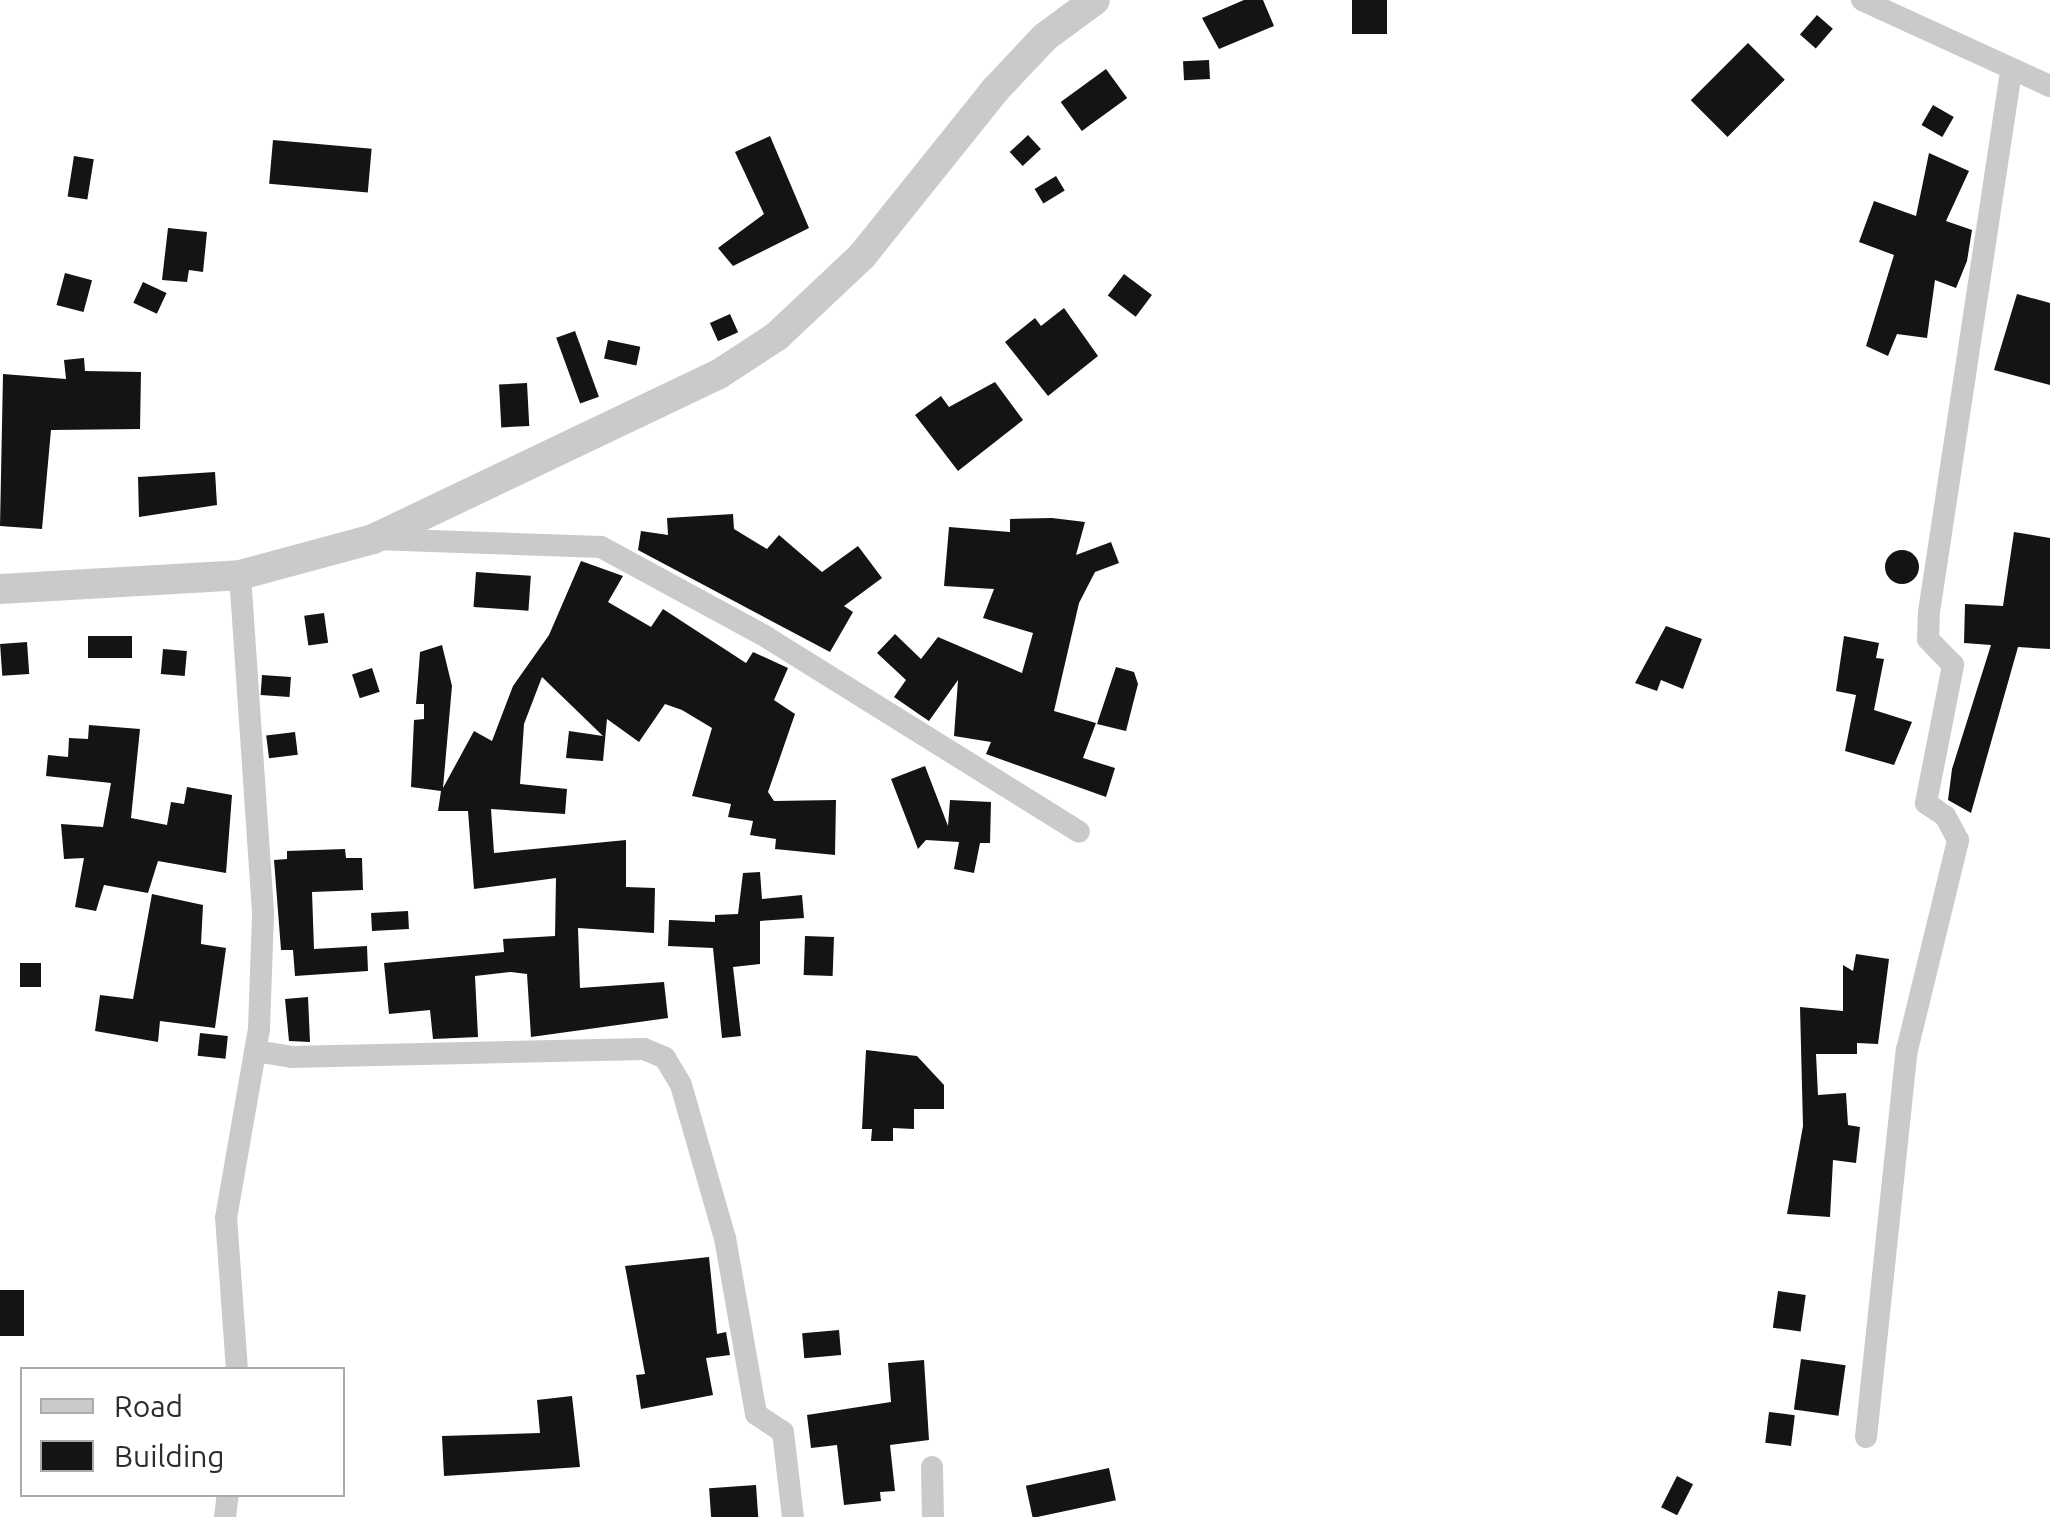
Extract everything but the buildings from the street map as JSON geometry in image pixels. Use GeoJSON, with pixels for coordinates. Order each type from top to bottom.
{"type":"FeatureCollection","features":[{"type":"Feature","properties":{"kind":"street"},"geometry":{"type":"LineString","coordinates":[[0,589],[240,575],[373,539],[648,410],[778,336],[862,256],[1044,37],[1095,0]]}},
{"type":"Feature","properties":{"kind":"street"},"geometry":{"type":"LineString","coordinates":[[1862,0],[2011,72],[2050,86]]}},
{"type":"Feature","properties":{"kind":"street"},"geometry":{"type":"LineString","coordinates":[[1866,1437],[1907,1050],[1958,840],[1945,816],[1926,803],[1952,665],[1928,639],[1929,612],[2011,72]]}},
{"type":"Feature","properties":{"kind":"street"},"geometry":{"type":"LineString","coordinates":[[373,539],[600,547],[763,635],[1079,832]]}},
{"type":"Feature","properties":{"kind":"street"},"geometry":{"type":"LineString","coordinates":[[236,1367],[226,1218],[255,1051],[262,912],[240,575]]}},
{"type":"Feature","properties":{"kind":"street"},"geometry":{"type":"LineString","coordinates":[[255,1051],[291,1057],[644,1049],[665,1058],[682,1084],[726,1238],[756,1414],[782,1432],[793,1517]]}},
{"type":"Feature","properties":{"kind":"street"},"geometry":{"type":"LineString","coordinates":[[932,1467],[933,1517]]}}]}
